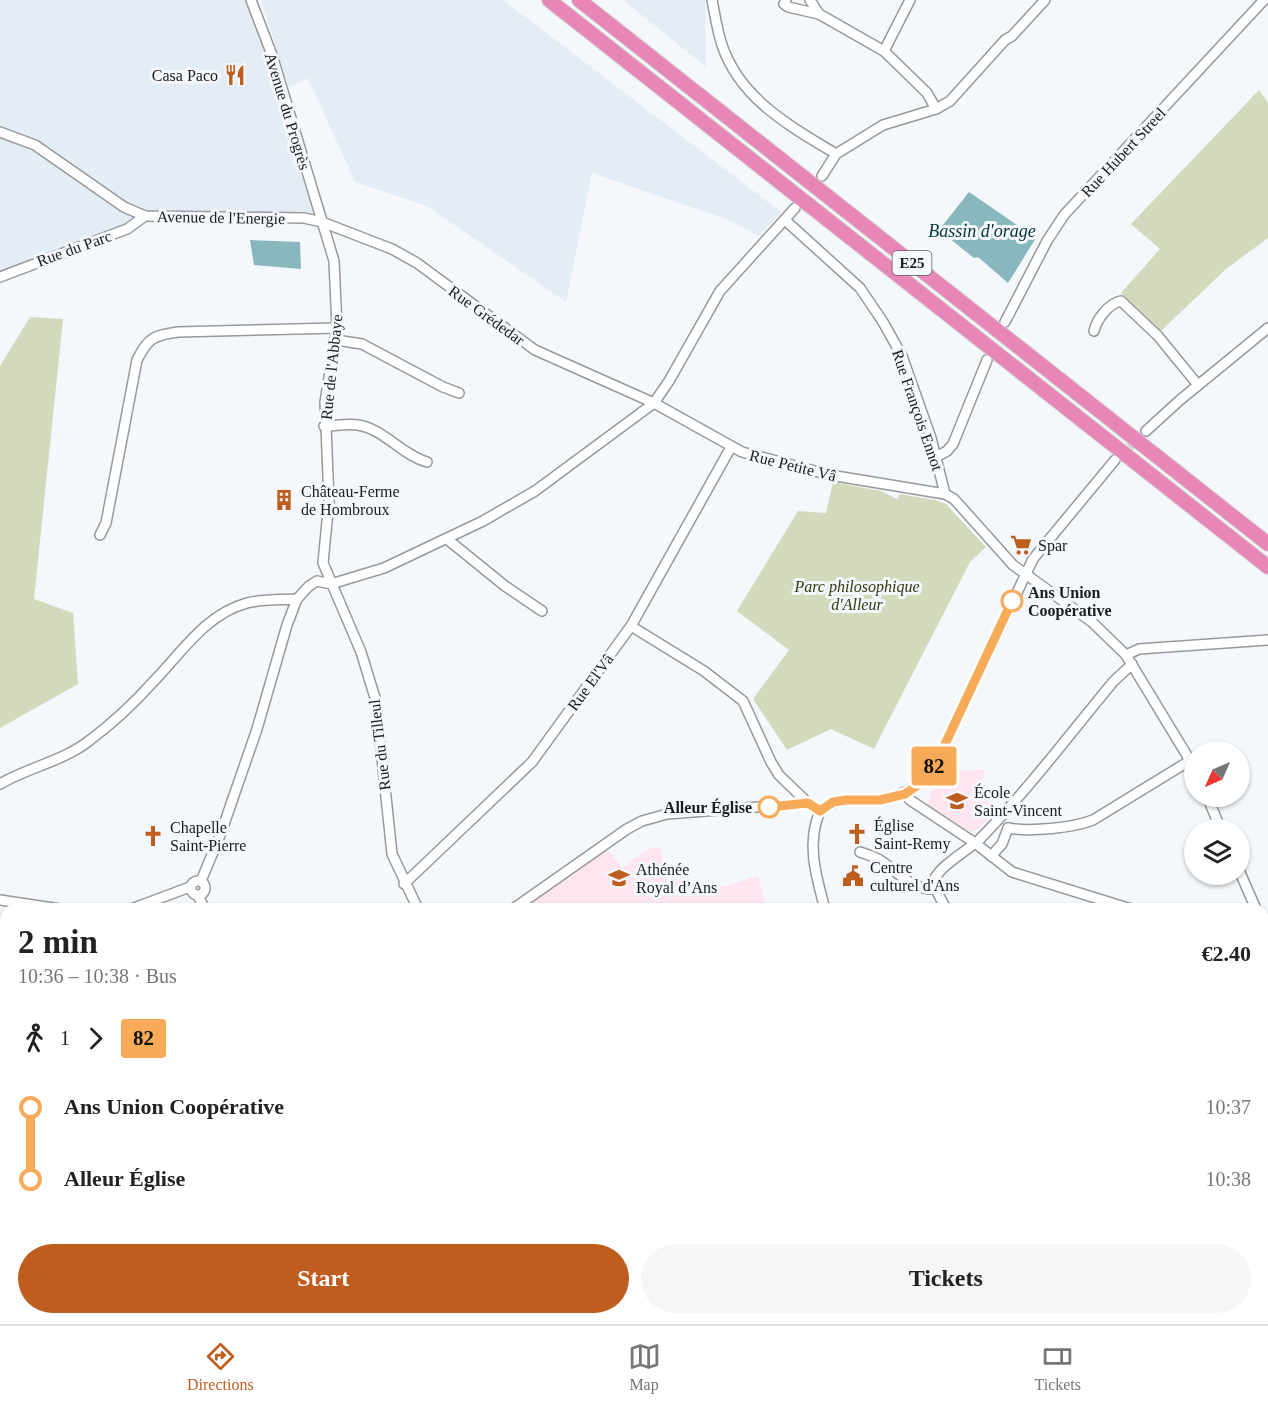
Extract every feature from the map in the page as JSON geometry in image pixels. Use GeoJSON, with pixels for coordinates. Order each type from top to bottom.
{"type":"FeatureCollection","features":[{"type":"Feature","properties":{"kind":"highway"},"geometry":{"type":"LineString","coordinates":[[539,0],[621,62],[638,70]]}},
{"type":"Feature","properties":{"kind":"highway","name":"E25"},"geometry":{"type":"LineString","coordinates":[[549,0],[1268,567]]}},
{"type":"Feature","properties":{"kind":"highway","name":"E25"},"geometry":{"type":"LineString","coordinates":[[579,0],[1268,544]]}},
{"type":"Feature","properties":{"kind":"street","name":"Avenue du Progrès"},"geometry":{"type":"LineString","coordinates":[[251,0],[272,55],[322,222]]}},
{"type":"Feature","properties":{"kind":"street"},"geometry":{"type":"LineString","coordinates":[[712,0],[723,47],[740,80],[765,107],[785,123],[836,154]]}},
{"type":"Feature","properties":{"kind":"street"},"geometry":{"type":"LineString","coordinates":[[786,0],[784,4],[788,7],[819,14],[884,51],[927,93],[936,109]]}},
{"type":"Feature","properties":{"kind":"street"},"geometry":{"type":"LineString","coordinates":[[810,0],[819,14]]}},
{"type":"Feature","properties":{"kind":"street"},"geometry":{"type":"LineString","coordinates":[[884,51],[910,0]]}},
{"type":"Feature","properties":{"kind":"street"},"geometry":{"type":"LineString","coordinates":[[822,176],[836,154],[883,126],[936,109],[950,101],[1045,0]]}},
{"type":"Feature","properties":{"kind":"street","name":"Rue Hubert Streel"},"geometry":{"type":"LineString","coordinates":[[1005,322],[1047,241],[1064,215],[1264,0]]}},
{"type":"Feature","properties":{"kind":"street","name":"Avenue de l'Energie"},"geometry":{"type":"LineString","coordinates":[[0,132],[35,146],[124,207],[145,216],[304,218],[322,222]]}},
{"type":"Feature","properties":{"kind":"street"},"geometry":{"type":"LineString","coordinates":[[198,896],[205,889],[201,881],[221,833],[257,729],[286,625],[297,599],[317,581],[331,584],[384,568],[483,521],[535,491],[654,403],[720,291],[795,208]]}},
{"type":"Feature","properties":{"kind":"street","name":"Rue du Parc"},"geometry":{"type":"LineString","coordinates":[[0,277],[127,229],[145,216]]}},
{"type":"Feature","properties":{"kind":"street","name":"Rue François Ennot"},"geometry":{"type":"LineString","coordinates":[[785,220],[860,288],[883,322],[902,356],[931,438],[945,494],[954,499],[1013,565],[1092,622],[1126,655],[1184,750]]}},
{"type":"Feature","properties":{"kind":"street","name":"Rue de l'Abbaye"},"geometry":{"type":"LineString","coordinates":[[322,222],[334,261],[337,328],[325,402],[324,426],[329,501],[323,563],[331,584]]}},
{"type":"Feature","properties":{"kind":"street","name":"Rue Grédedar"},"geometry":{"type":"LineString","coordinates":[[322,222],[392,249],[417,263],[535,350],[654,403]]}},
{"type":"Feature","properties":{"kind":"street"},"geometry":{"type":"LineString","coordinates":[[1094,331],[1096,323],[1107,310],[1120,301],[1158,336],[1198,385]]}},
{"type":"Feature","properties":{"kind":"street"},"geometry":{"type":"LineString","coordinates":[[100,535],[106,523],[136,360],[145,343],[160,334],[178,332],[337,328]]}},
{"type":"Feature","properties":{"kind":"street"},"geometry":{"type":"LineString","coordinates":[[1146,431],[1268,328]]}},
{"type":"Feature","properties":{"kind":"street"},"geometry":{"type":"LineString","coordinates":[[336,340],[362,344],[443,387],[459,393]]}},
{"type":"Feature","properties":{"kind":"street"},"geometry":{"type":"LineString","coordinates":[[936,457],[947,451],[953,444],[987,360]]}},
{"type":"Feature","properties":{"kind":"street","name":"Rue Petite Vâ"},"geometry":{"type":"LineString","coordinates":[[654,403],[731,447],[759,458],[830,475],[945,494]]}},
{"type":"Feature","properties":{"kind":"street"},"geometry":{"type":"LineString","coordinates":[[324,426],[357,424],[369,428],[416,459],[426,462]]}},
{"type":"Feature","properties":{"kind":"street","name":"Rue El'Vâ"},"geometry":{"type":"LineString","coordinates":[[404,884],[532,762],[631,626],[731,447]]}},
{"type":"Feature","properties":{"kind":"street"},"geometry":{"type":"LineString","coordinates":[[823,903],[813,864],[814,825],[820,811],[833,802],[880,800],[905,794],[922,782],[939,757],[1025,573],[1115,460]]}},
{"type":"Feature","properties":{"kind":"street"},"geometry":{"type":"LineString","coordinates":[[447,539],[505,586],[542,611]]}},
{"type":"Feature","properties":{"kind":"street","name":"Rue du Tilleul"},"geometry":{"type":"LineString","coordinates":[[331,584],[361,652],[375,700],[392,854],[415,903]]}},
{"type":"Feature","properties":{"kind":"street"},"geometry":{"type":"LineString","coordinates":[[0,784],[90,741],[142,693],[209,621],[219,614],[248,602],[297,599]]}},
{"type":"Feature","properties":{"kind":"street"},"geometry":{"type":"LineString","coordinates":[[631,626],[704,671],[743,701],[779,776],[820,811]]}},
{"type":"Feature","properties":{"kind":"street"},"geometry":{"type":"LineString","coordinates":[[1126,655],[1139,649],[1268,640]]}},
{"type":"Feature","properties":{"kind":"street"},"geometry":{"type":"LineString","coordinates":[[943,903],[933,884],[936,875],[1000,819],[1113,682],[1132,664]]}},
{"type":"Feature","properties":{"kind":"street"},"geometry":{"type":"LineString","coordinates":[[1000,819],[1008,828],[1019,830],[1078,826],[1093,820],[1184,768]]}},
{"type":"Feature","properties":{"kind":"street"},"geometry":{"type":"LineString","coordinates":[[905,794],[910,800],[975,843],[1011,872],[1111,903]]}},
{"type":"Feature","properties":{"kind":"street"},"geometry":{"type":"LineString","coordinates":[[522,903],[642,820],[667,814],[808,803]]}},
{"type":"Feature","properties":{"kind":"street"},"geometry":{"type":"LineString","coordinates":[[991,856],[1002,844],[1008,828]]}},
{"type":"Feature","properties":{"kind":"street"},"geometry":{"type":"LineString","coordinates":[[860,852],[876,858],[920,887],[930,890],[935,888]]}},
{"type":"Feature","properties":{"kind":"street"},"geometry":{"type":"LineString","coordinates":[[147,903],[190,887],[193,882],[201,881]]}},
{"type":"Feature","properties":{"kind":"street"},"geometry":{"type":"LineString","coordinates":[[1244,885],[1250,903]]}},
{"type":"Feature","properties":{"kind":"street"},"geometry":{"type":"LineString","coordinates":[[190,887],[201,903]]}},
{"type":"Feature","properties":{"kind":"street"},"geometry":{"type":"LineString","coordinates":[[0,900],[20,903]]}},
{"type":"Feature","properties":{"kind":"shaded area"},"geometry":{"type":"Polygon","coordinates":[[[0,0],[249,0],[278,75],[318,218],[166,213],[95,236],[0,272],[0,0]]]}},
{"type":"Feature","properties":{"kind":"shaded area"},"geometry":{"type":"Polygon","coordinates":[[[261,0],[503,0],[781,212],[759,236],[726,219],[592,173],[566,302],[427,206],[355,182],[308,78],[289,88],[261,0]]]}},
{"type":"Feature","properties":{"kind":"shaded area"},"geometry":{"type":"Polygon","coordinates":[[[623,0],[705,0],[706,67],[623,0]]]}},
{"type":"Feature","properties":{"kind":"shaded area","name":"École Saint-Vincent"},"geometry":{"type":"Polygon","coordinates":[[[939,769],[973,771],[984,769],[981,797],[997,810],[977,830],[971,832],[927,805],[935,781],[938,781],[939,769]]]}},
{"type":"Feature","properties":{"kind":"shaded area","name":"Athénée Royal d’Ans"},"geometry":{"type":"Polygon","coordinates":[[[661,847],[663,876],[683,881],[688,897],[758,876],[765,903],[531,903],[607,848],[622,868],[648,849],[661,847]]]}},
{"type":"Feature","properties":{"kind":"green space"},"geometry":{"type":"Polygon","coordinates":[[[1259,90],[1268,103],[1268,238],[1227,268],[1161,331],[1121,293],[1160,249],[1131,224],[1259,90]]]}},
{"type":"Feature","properties":{"kind":"green space"},"geometry":{"type":"Polygon","coordinates":[[[30,317],[63,319],[34,599],[73,613],[78,684],[0,728],[0,366],[30,317]]]}},
{"type":"Feature","properties":{"kind":"green space","name":"Parc philosophique d'Alleur"},"geometry":{"type":"Polygon","coordinates":[[[833,482],[881,491],[897,499],[900,494],[946,504],[986,547],[970,562],[874,749],[831,729],[787,750],[753,699],[789,650],[737,611],[798,511],[826,513],[833,482]]]}},
{"type":"Feature","properties":{"kind":"water","name":"Bassin d'orage"},"geometry":{"type":"Polygon","coordinates":[[[969,192],[1036,238],[1008,283],[978,257],[974,258],[939,230],[969,192]]]}},
{"type":"Feature","properties":{"kind":"water"},"geometry":{"type":"Polygon","coordinates":[[[250,240],[300,242],[301,269],[254,265],[250,240]]]}},
{"type":"Feature","properties":{"kind":"tunnel"},"geometry":{"type":"LineString","coordinates":[[1119,456],[1146,431]]}},
{"type":"Feature","properties":{"kind":"bus line","name":"82"},"geometry":{"type":"LineString","coordinates":[[769,807],[808,803],[820,811],[833,802],[880,800],[905,794],[922,782],[939,757],[1012,601]]}},
{"type":"Feature","properties":{"kind":"place","name":"Casa Paco"},"geometry":{"type":"Point","coordinates":[235,75]}},
{"type":"Feature","properties":{"kind":"place","name":"Château-Ferme de Hombroux"},"geometry":{"type":"Point","coordinates":[284,500]}},
{"type":"Feature","properties":{"kind":"place","name":"Spar"},"geometry":{"type":"Point","coordinates":[1021,545]}},
{"type":"Feature","properties":{"kind":"place","name":"Ans Union Coopérative"},"geometry":{"type":"Point","coordinates":[1012,601]}},
{"type":"Feature","properties":{"kind":"place","name":"École Saint-Vincent"},"geometry":{"type":"Point","coordinates":[957,801]}},
{"type":"Feature","properties":{"kind":"place","name":"Alleur Église"},"geometry":{"type":"Point","coordinates":[769,807]}},
{"type":"Feature","properties":{"kind":"place","name":"Église Saint-Remy"},"geometry":{"type":"Point","coordinates":[857,834]}},
{"type":"Feature","properties":{"kind":"place","name":"Chapelle Saint-Pierre"},"geometry":{"type":"Point","coordinates":[153,836]}},
{"type":"Feature","properties":{"kind":"place","name":"Centre culturel d'Ans"},"geometry":{"type":"Point","coordinates":[853,876]}},
{"type":"Feature","properties":{"kind":"place","name":"Athénée Royal d’Ans"},"geometry":{"type":"Point","coordinates":[619,878]}}]}
